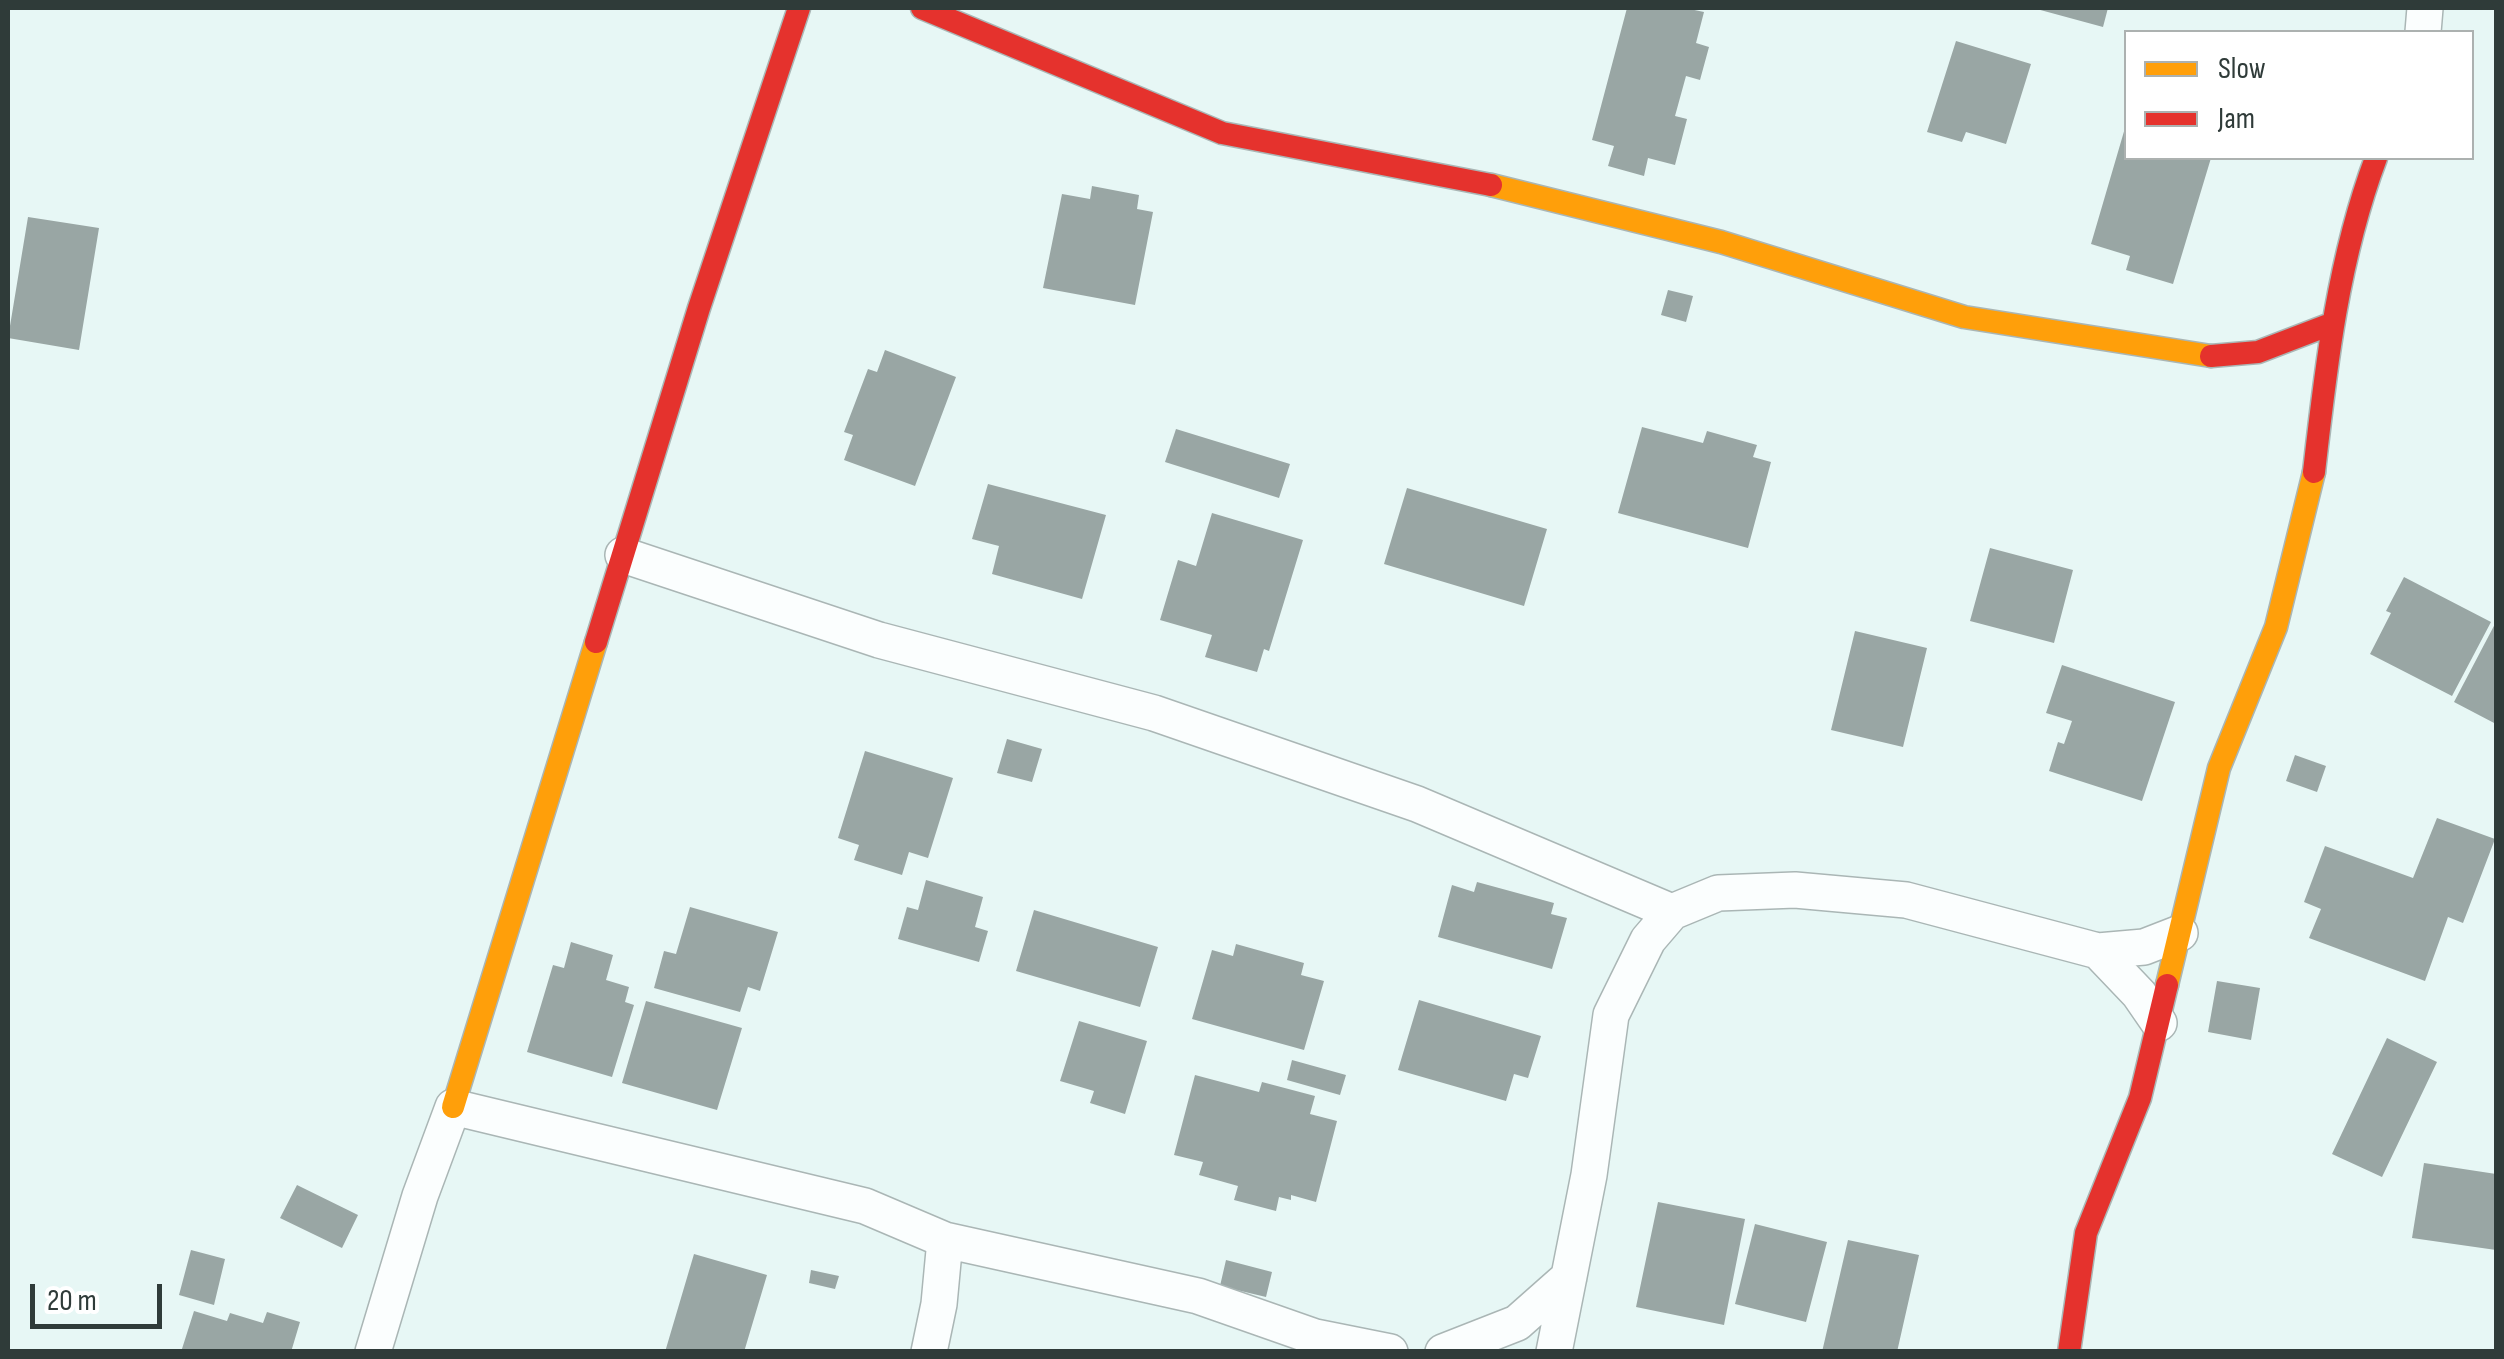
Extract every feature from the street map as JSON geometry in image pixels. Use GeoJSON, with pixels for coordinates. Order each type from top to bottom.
{"type":"FeatureCollection","features":[{"type":"Feature","properties":{"kind":"street"},"geometry":{"type":"LineString","coordinates":[[372,1352],[420,1196],[453,1107],[699,308],[799,8]]}},
{"type":"Feature","properties":{"kind":"street"},"geometry":{"type":"LineString","coordinates":[[922,8],[1222,133],[1482,182],[1721,242],[1964,317],[2212,356],[2258,352],[2330,324]]}},
{"type":"Feature","properties":{"kind":"street"},"geometry":{"type":"LineString","coordinates":[[2069,1352],[2086,1233],[2140,1098],[2218,768],[2276,627],[2314,476],[2330,324],[2375,160]]}},
{"type":"Feature","properties":{"kind":"street"},"geometry":{"type":"LineString","coordinates":[[622,555],[879,640],[1192,726],[1417,804],[1672,912]]}},
{"type":"Feature","properties":{"kind":"street"},"geometry":{"type":"LineString","coordinates":[[1517,1323],[1550,1352],[1589,1175],[1611,1015],[1648,940],[1672,912],[1718,893],[1795,890],[1906,900],[2098,951],[2144,947],[2180,934]]}},
{"type":"Feature","properties":{"kind":"street"},"geometry":{"type":"LineString","coordinates":[[2098,951],[2139,994],[2159,1023]]}},
{"type":"Feature","properties":{"kind":"street"},"geometry":{"type":"LineString","coordinates":[[453,1107],[865,1206],[944,1240],[1198,1296],[1315,1336],[1390,1352]]}},
{"type":"Feature","properties":{"kind":"street"},"geometry":{"type":"LineString","coordinates":[[929,1352],[939,1304],[944,1240]]}},
{"type":"Feature","properties":{"kind":"street"},"geometry":{"type":"LineString","coordinates":[[1443,1352],[1517,1323],[1569,1277]]}},
{"type":"Feature","properties":{"kind":"building"},"geometry":{"type":"Polygon","coordinates":[[[1627,8],[1685,8],[1704,12],[1696,43],[1709,47],[1700,80],[1686,76],[1675,116],[1687,119],[1675,165],[1648,158],[1644,176],[1608,166],[1614,146],[1592,140],[1627,8]]]}},
{"type":"Feature","properties":{"kind":"building"},"geometry":{"type":"Polygon","coordinates":[[[2033,8],[2108,8],[2103,27],[2033,8]]]}},
{"type":"Feature","properties":{"kind":"building"},"geometry":{"type":"Polygon","coordinates":[[[1956,41],[2031,64],[2006,144],[1966,132],[1962,142],[1927,132],[1956,41]]]}},
{"type":"Feature","properties":{"kind":"building"},"geometry":{"type":"Polygon","coordinates":[[[2124,131],[2124,160],[2210,160],[2173,284],[2126,270],[2130,256],[2091,244],[2124,131]]]}},
{"type":"Feature","properties":{"kind":"building"},"geometry":{"type":"Polygon","coordinates":[[[1092,186],[1139,195],[1137,209],[1153,212],[1135,305],[1043,288],[1062,194],[1090,199],[1092,186]]]}},
{"type":"Feature","properties":{"kind":"building"},"geometry":{"type":"Polygon","coordinates":[[[28,217],[99,228],[79,350],[8,338],[28,217]]]}},
{"type":"Feature","properties":{"kind":"building"},"geometry":{"type":"Polygon","coordinates":[[[1668,290],[1693,296],[1686,322],[1661,315],[1668,290]]]}},
{"type":"Feature","properties":{"kind":"building"},"geometry":{"type":"Polygon","coordinates":[[[885,350],[956,377],[915,486],[844,460],[853,435],[844,432],[868,369],[877,372],[885,350]]]}},
{"type":"Feature","properties":{"kind":"building"},"geometry":{"type":"Polygon","coordinates":[[[1642,427],[1703,443],[1707,431],[1757,445],[1753,457],[1771,462],[1748,548],[1618,513],[1642,427]]]}},
{"type":"Feature","properties":{"kind":"building"},"geometry":{"type":"Polygon","coordinates":[[[1176,429],[1290,464],[1279,498],[1165,462],[1176,429]]]}},
{"type":"Feature","properties":{"kind":"building"},"geometry":{"type":"Polygon","coordinates":[[[988,484],[1106,515],[1082,599],[992,574],[999,546],[972,539],[988,484]]]}},
{"type":"Feature","properties":{"kind":"building"},"geometry":{"type":"Polygon","coordinates":[[[1407,488],[1547,529],[1524,606],[1384,564],[1407,488]]]}},
{"type":"Feature","properties":{"kind":"building"},"geometry":{"type":"Polygon","coordinates":[[[1212,513],[1303,540],[1269,651],[1264,649],[1257,672],[1205,657],[1212,635],[1160,620],[1178,560],[1196,566],[1212,513]]]}},
{"type":"Feature","properties":{"kind":"building"},"geometry":{"type":"Polygon","coordinates":[[[1990,548],[2073,570],[2054,643],[1970,621],[1990,548]]]}},
{"type":"Feature","properties":{"kind":"building"},"geometry":{"type":"Polygon","coordinates":[[[2404,577],[2491,622],[2452,696],[2370,654],[2404,577]]]}},
{"type":"Feature","properties":{"kind":"building"},"geometry":{"type":"Polygon","coordinates":[[[2496,622],[2496,724],[2454,702],[2496,622]]]}},
{"type":"Feature","properties":{"kind":"building"},"geometry":{"type":"Polygon","coordinates":[[[1855,631],[1927,648],[1903,747],[1831,730],[1855,631]]]}},
{"type":"Feature","properties":{"kind":"building"},"geometry":{"type":"Polygon","coordinates":[[[2062,665],[2175,702],[2142,801],[2049,771],[2058,742],[2064,744],[2072,721],[2046,713],[2062,665]]]}},
{"type":"Feature","properties":{"kind":"building"},"geometry":{"type":"Polygon","coordinates":[[[1007,739],[1042,749],[1032,782],[997,773],[1007,739]]]}},
{"type":"Feature","properties":{"kind":"building"},"geometry":{"type":"Polygon","coordinates":[[[865,751],[953,778],[928,858],[909,852],[902,875],[854,860],[859,845],[838,838],[865,751]]]}},
{"type":"Feature","properties":{"kind":"building"},"geometry":{"type":"Polygon","coordinates":[[[2295,755],[2326,766],[2317,792],[2286,781],[2295,755]]]}},
{"type":"Feature","properties":{"kind":"building"},"geometry":{"type":"Polygon","coordinates":[[[2437,818],[2495,839],[2463,923],[2448,917],[2425,981],[2309,938],[2321,909],[2304,902],[2325,846],[2413,878],[2437,818]]]}},
{"type":"Feature","properties":{"kind":"building"},"geometry":{"type":"Polygon","coordinates":[[[926,880],[983,897],[975,927],[988,931],[979,962],[898,939],[907,907],[918,910],[926,880]]]}},
{"type":"Feature","properties":{"kind":"building"},"geometry":{"type":"Polygon","coordinates":[[[1477,882],[1554,903],[1551,914],[1567,918],[1552,969],[1438,937],[1452,885],[1474,892],[1477,882]]]}},
{"type":"Feature","properties":{"kind":"building"},"geometry":{"type":"Polygon","coordinates":[[[690,907],[778,932],[760,991],[748,987],[740,1012],[654,988],[664,951],[676,954],[690,907]]]}},
{"type":"Feature","properties":{"kind":"building"},"geometry":{"type":"Polygon","coordinates":[[[1034,910],[1158,947],[1140,1007],[1016,971],[1034,910]]]}},
{"type":"Feature","properties":{"kind":"building"},"geometry":{"type":"Polygon","coordinates":[[[571,942],[613,955],[606,980],[629,987],[625,1002],[634,1005],[612,1077],[527,1052],[553,965],[564,968],[571,942]]]}},
{"type":"Feature","properties":{"kind":"building"},"geometry":{"type":"Polygon","coordinates":[[[1236,944],[1304,963],[1301,975],[1324,981],[1304,1050],[1192,1019],[1212,950],[1233,956],[1236,944]]]}},
{"type":"Feature","properties":{"kind":"building"},"geometry":{"type":"Polygon","coordinates":[[[2217,981],[2260,988],[2251,1040],[2208,1032],[2217,981]]]}},
{"type":"Feature","properties":{"kind":"building"},"geometry":{"type":"Polygon","coordinates":[[[1419,1000],[1541,1036],[1528,1078],[1514,1074],[1506,1101],[1398,1070],[1419,1000]]]}},
{"type":"Feature","properties":{"kind":"building"},"geometry":{"type":"Polygon","coordinates":[[[646,1001],[742,1028],[717,1110],[622,1083],[646,1001]]]}},
{"type":"Feature","properties":{"kind":"building"},"geometry":{"type":"Polygon","coordinates":[[[1079,1021],[1147,1041],[1125,1114],[1090,1103],[1094,1091],[1060,1081],[1079,1021]]]}},
{"type":"Feature","properties":{"kind":"building"},"geometry":{"type":"Polygon","coordinates":[[[2387,1038],[2437,1062],[2382,1177],[2332,1154],[2387,1038]]]}},
{"type":"Feature","properties":{"kind":"building"},"geometry":{"type":"Polygon","coordinates":[[[1292,1060],[1346,1075],[1340,1095],[1287,1080],[1292,1060]]]}},
{"type":"Feature","properties":{"kind":"building"},"geometry":{"type":"Polygon","coordinates":[[[1195,1075],[1259,1092],[1262,1082],[1315,1096],[1310,1114],[1337,1121],[1316,1202],[1291,1195],[1291,1200],[1279,1197],[1276,1211],[1234,1200],[1238,1186],[1199,1175],[1203,1162],[1174,1155],[1195,1075]]]}},
{"type":"Feature","properties":{"kind":"building"},"geometry":{"type":"Polygon","coordinates":[[[2424,1163],[2496,1174],[2496,1250],[2412,1238],[2424,1163]]]}},
{"type":"Feature","properties":{"kind":"building"},"geometry":{"type":"Polygon","coordinates":[[[297,1185],[358,1215],[342,1248],[280,1218],[297,1185]]]}},
{"type":"Feature","properties":{"kind":"building"},"geometry":{"type":"Polygon","coordinates":[[[1658,1202],[1745,1219],[1724,1325],[1636,1307],[1658,1202]]]}},
{"type":"Feature","properties":{"kind":"building"},"geometry":{"type":"Polygon","coordinates":[[[1755,1224],[1827,1242],[1806,1322],[1735,1304],[1755,1224]]]}},
{"type":"Feature","properties":{"kind":"building"},"geometry":{"type":"Polygon","coordinates":[[[1848,1240],[1919,1255],[1897,1352],[1822,1352],[1848,1240]]]}},
{"type":"Feature","properties":{"kind":"building"},"geometry":{"type":"Polygon","coordinates":[[[191,1250],[225,1259],[214,1305],[179,1295],[191,1250]]]}},
{"type":"Feature","properties":{"kind":"building"},"geometry":{"type":"Polygon","coordinates":[[[694,1254],[767,1275],[744,1352],[665,1352],[694,1254]]]}},
{"type":"Feature","properties":{"kind":"building"},"geometry":{"type":"Polygon","coordinates":[[[1226,1260],[1272,1272],[1266,1297],[1220,1286],[1226,1260]]]}},
{"type":"Feature","properties":{"kind":"building"},"geometry":{"type":"Polygon","coordinates":[[[811,1270],[839,1276],[835,1289],[809,1283],[811,1270]]]}},
{"type":"Feature","properties":{"kind":"building"},"geometry":{"type":"Polygon","coordinates":[[[194,1311],[227,1321],[230,1313],[263,1323],[267,1312],[300,1322],[291,1352],[181,1352],[194,1311]]]}},
{"type":"Feature","properties":{"kind":"traffic: slow"},"geometry":{"type":"LineString","coordinates":[[1491,185],[1721,242],[1964,317],[2211,356]]}},
{"type":"Feature","properties":{"kind":"traffic: slow"},"geometry":{"type":"LineString","coordinates":[[2167,985],[2219,768],[2276,627],[2314,472]]}},
{"type":"Feature","properties":{"kind":"traffic: slow"},"geometry":{"type":"LineString","coordinates":[[453,1107],[596,642]]}},
{"type":"Feature","properties":{"kind":"traffic: jam"},"geometry":{"type":"LineString","coordinates":[[596,642],[699,308],[799,8]]}},
{"type":"Feature","properties":{"kind":"traffic: jam"},"geometry":{"type":"LineString","coordinates":[[922,8],[1222,133],[1491,185]]}},
{"type":"Feature","properties":{"kind":"traffic: jam"},"geometry":{"type":"LineString","coordinates":[[2314,472],[2343,274],[2375,160]]}},
{"type":"Feature","properties":{"kind":"traffic: jam"},"geometry":{"type":"LineString","coordinates":[[2211,356],[2258,352],[2331,324]]}},
{"type":"Feature","properties":{"kind":"traffic: jam"},"geometry":{"type":"LineString","coordinates":[[2069,1352],[2086,1233],[2140,1098],[2167,985]]}}]}
